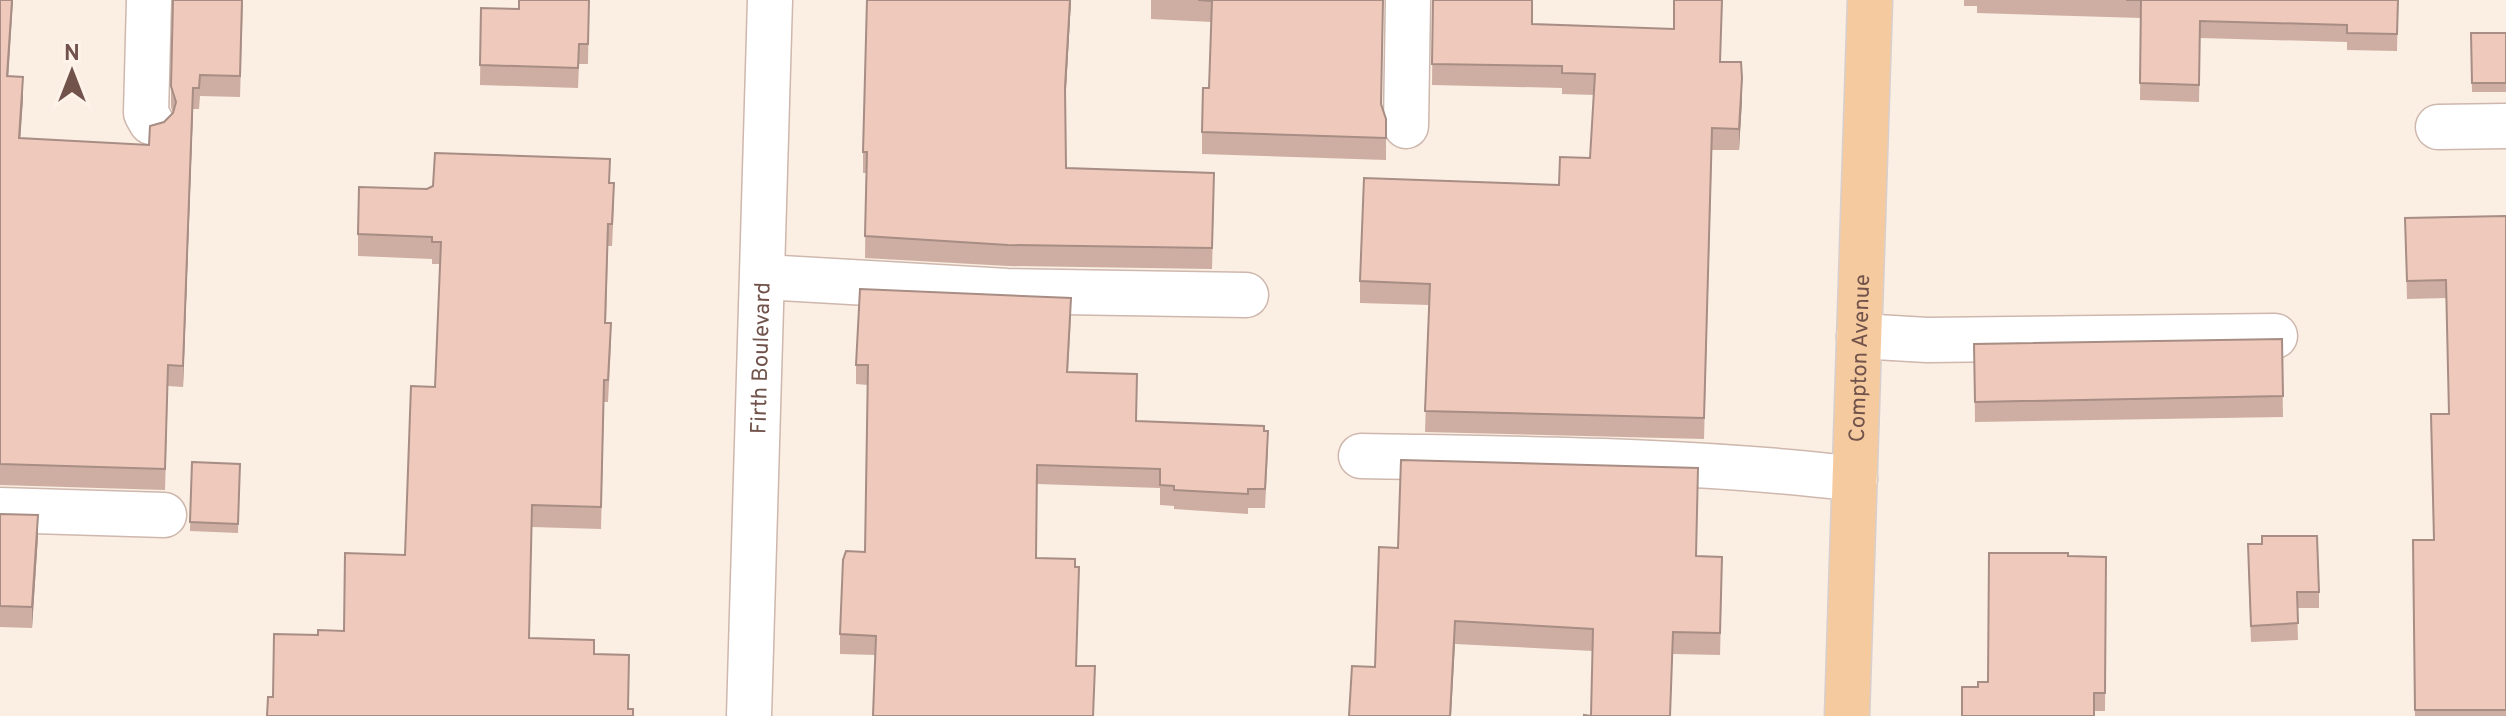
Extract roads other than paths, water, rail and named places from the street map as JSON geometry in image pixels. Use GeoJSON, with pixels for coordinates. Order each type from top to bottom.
{"type":"FeatureCollection","features":[{"type":"Feature","properties":{"kind":"main road","name":"Compton Avenue"},"geometry":{"type":"LineString","coordinates":[[1847,716],[1870,0]]}},
{"type":"Feature","properties":{"kind":"street"},"geometry":{"type":"LineString","coordinates":[[149,0],[146,113],[151,122]]}},
{"type":"Feature","properties":{"kind":"street","name":"Firth Boulevard"},"geometry":{"type":"LineString","coordinates":[[749,716],[770,0]]}},
{"type":"Feature","properties":{"kind":"street"},"geometry":{"type":"LineString","coordinates":[[1406,126],[1408,0]]}},
{"type":"Feature","properties":{"kind":"street"},"geometry":{"type":"LineString","coordinates":[[2438,127],[2506,126]]}},
{"type":"Feature","properties":{"kind":"street"},"geometry":{"type":"LineString","coordinates":[[764,277],[1007,291],[1246,295]]}},
{"type":"Feature","properties":{"kind":"street"},"geometry":{"type":"LineString","coordinates":[[1859,336],[1927,340],[2275,336]]}},
{"type":"Feature","properties":{"kind":"street"},"geometry":{"type":"LineString","coordinates":[[1361,456],[1672,463],[1767,468],[1855,479]]}},
{"type":"Feature","properties":{"kind":"street"},"geometry":{"type":"LineString","coordinates":[[0,510],[164,515]]}}]}
